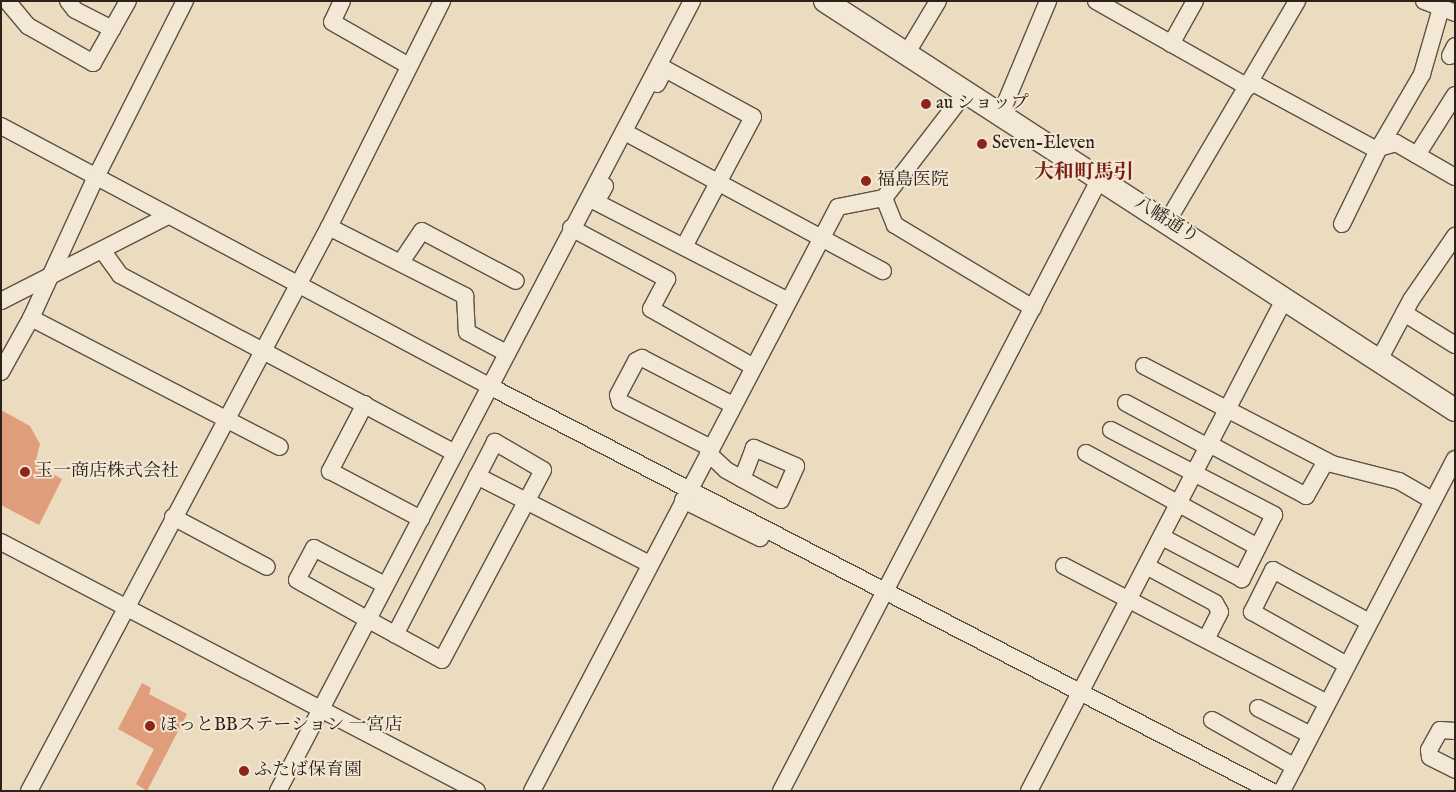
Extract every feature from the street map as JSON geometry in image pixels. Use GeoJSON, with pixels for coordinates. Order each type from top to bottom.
{"type":"FeatureCollection","features":[{"type":"Feature","properties":{"kind":"street"},"geometry":{"type":"LineString","coordinates":[[7,1],[28,26],[93,63],[128,1]]}},
{"type":"Feature","properties":{"kind":"street"},"geometry":{"type":"LineString","coordinates":[[68,1],[75,10],[112,29]]}},
{"type":"Feature","properties":{"kind":"street"},"geometry":{"type":"LineString","coordinates":[[1,372],[31,318],[96,177],[185,1]]}},
{"type":"Feature","properties":{"kind":"street"},"geometry":{"type":"LineString","coordinates":[[342,1],[332,22],[409,66]]}},
{"type":"Feature","properties":{"kind":"street"},"geometry":{"type":"LineString","coordinates":[[29,791],[261,350],[329,227],[442,1]]}},
{"type":"Feature","properties":{"kind":"street"},"geometry":{"type":"LineString","coordinates":[[278,791],[322,710],[366,619],[421,519],[571,228],[692,1]]}},
{"type":"Feature","properties":{"kind":"street","name":"八幡通り"},"geometry":{"type":"LineString","coordinates":[[825,1],[905,56],[1167,222],[1455,410]]}},
{"type":"Feature","properties":{"kind":"street"},"geometry":{"type":"LineString","coordinates":[[905,56],[938,1]]}},
{"type":"Feature","properties":{"kind":"street"},"geometry":{"type":"LineString","coordinates":[[1000,116],[1048,1]]}},
{"type":"Feature","properties":{"kind":"street"},"geometry":{"type":"LineString","coordinates":[[1096,1],[1171,44],[1379,148],[1396,143],[1455,177]]}},
{"type":"Feature","properties":{"kind":"street"},"geometry":{"type":"LineString","coordinates":[[1171,44],[1195,1]]}},
{"type":"Feature","properties":{"kind":"street"},"geometry":{"type":"LineString","coordinates":[[1167,222],[1250,84],[1297,1]]}},
{"type":"Feature","properties":{"kind":"street"},"geometry":{"type":"LineString","coordinates":[[1342,224],[1379,148],[1422,74],[1448,11],[1424,1]]}},
{"type":"Feature","properties":{"kind":"street"},"geometry":{"type":"LineString","coordinates":[[684,247],[753,117],[665,70],[596,202],[787,300]]}},
{"type":"Feature","properties":{"kind":"street"},"geometry":{"type":"LineString","coordinates":[[532,791],[754,367],[787,300],[838,207],[884,198],[965,93]]}},
{"type":"Feature","properties":{"kind":"street"},"geometry":{"type":"LineString","coordinates":[[1417,155],[1455,95]]}},
{"type":"Feature","properties":{"kind":"street"},"geometry":{"type":"LineString","coordinates":[[1,126],[489,386],[686,494],[760,538]]}},
{"type":"Feature","properties":{"kind":"street"},"geometry":{"type":"LineString","coordinates":[[632,136],[820,239],[883,271]]}},
{"type":"Feature","properties":{"kind":"street"},"geometry":{"type":"LineString","coordinates":[[781,791],[1099,180]]}},
{"type":"Feature","properties":{"kind":"street"},"geometry":{"type":"LineString","coordinates":[[884,198],[895,224],[1033,308]]}},
{"type":"Feature","properties":{"kind":"street"},"geometry":{"type":"LineString","coordinates":[[1,301],[168,216]]}},
{"type":"Feature","properties":{"kind":"street"},"geometry":{"type":"LineString","coordinates":[[329,227],[465,296],[467,332],[506,353]]}},
{"type":"Feature","properties":{"kind":"street"},"geometry":{"type":"LineString","coordinates":[[571,228],[667,279],[650,309],[754,367]]}},
{"type":"Feature","properties":{"kind":"street"},"geometry":{"type":"LineString","coordinates":[[401,262],[422,231],[516,281]]}},
{"type":"Feature","properties":{"kind":"street"},"geometry":{"type":"LineString","coordinates":[[1379,360],[1404,313],[1455,236]]}},
{"type":"Feature","properties":{"kind":"street"},"geometry":{"type":"LineString","coordinates":[[102,250],[120,275],[455,453]]}},
{"type":"Feature","properties":{"kind":"street"},"geometry":{"type":"LineString","coordinates":[[1029,791],[1182,504],[1228,411],[1247,367],[1285,298]]}},
{"type":"Feature","properties":{"kind":"street"},"geometry":{"type":"LineString","coordinates":[[1404,313],[1455,345]]}},
{"type":"Feature","properties":{"kind":"street"},"geometry":{"type":"LineString","coordinates":[[31,318],[224,421],[280,447]]}},
{"type":"Feature","properties":{"kind":"street"},"geometry":{"type":"LineString","coordinates":[[733,405],[642,358],[636,362],[618,395],[620,402],[709,451],[726,470],[742,479]]}},
{"type":"Feature","properties":{"kind":"street"},"geometry":{"type":"LineString","coordinates":[[1144,366],[1326,461],[1399,481],[1433,501]]}},
{"type":"Feature","properties":{"kind":"street"},"geometry":{"type":"LineString","coordinates":[[1126,403],[1306,496],[1326,461]]}},
{"type":"Feature","properties":{"kind":"street"},"geometry":{"type":"LineString","coordinates":[[365,404],[330,471],[421,519]]}},
{"type":"Feature","properties":{"kind":"street"},"geometry":{"type":"LineString","coordinates":[[1111,430],[1274,515],[1242,579],[1164,538]]}},
{"type":"Feature","properties":{"kind":"street"},"geometry":{"type":"LineString","coordinates":[[385,585],[314,548],[297,580],[442,660],[543,470],[495,442],[395,634]]}},
{"type":"Feature","properties":{"kind":"street"},"geometry":{"type":"LineString","coordinates":[[1086,453],[1258,547]]}},
{"type":"Feature","properties":{"kind":"street"},"geometry":{"type":"LineString","coordinates":[[1282,791],[1455,459]]}},
{"type":"Feature","properties":{"kind":"street"},"geometry":{"type":"LineString","coordinates":[[477,476],[650,564]]}},
{"type":"Feature","properties":{"kind":"street"},"geometry":{"type":"LineString","coordinates":[[686,494],[886,591],[1270,791]]}},
{"type":"Feature","properties":{"kind":"street"},"geometry":{"type":"LineString","coordinates":[[173,517],[267,567]]}},
{"type":"Feature","properties":{"kind":"street"},"geometry":{"type":"LineString","coordinates":[[1,542],[477,791]]}},
{"type":"Feature","properties":{"kind":"street"},"geometry":{"type":"LineString","coordinates":[[1064,566],[1327,703]]}},
{"type":"Feature","properties":{"kind":"street"},"geometry":{"type":"LineString","coordinates":[[1148,568],[1215,603],[1220,612],[1206,639]]}},
{"type":"Feature","properties":{"kind":"street"},"geometry":{"type":"LineString","coordinates":[[1347,666],[1252,612],[1273,570],[1369,622]]}},
{"type":"Feature","properties":{"kind":"street"},"geometry":{"type":"LineString","coordinates":[[1258,708],[1310,735]]}},
{"type":"Feature","properties":{"kind":"street"},"geometry":{"type":"LineString","coordinates":[[1212,720],[1295,767]]}},
{"type":"Feature","properties":{"kind":"street"},"geometry":{"type":"LineString","coordinates":[[1455,731],[1440,730],[1429,750],[1430,756],[1455,770]]}},
{"type":"Feature","properties":{"kind":"building","name":"玉一商店株式会社"},"geometry":{"type":"Polygon","coordinates":[[[1,410],[30,426],[40,444],[35,464],[62,479],[39,525],[1,505],[1,410]]]}},
{"type":"Feature","properties":{"kind":"building"},"geometry":{"type":"Polygon","coordinates":[[[142,683],[151,688],[149,694],[187,714],[147,791],[136,784],[154,749],[118,729],[142,683]]]}},
{"type":"Feature","properties":{"kind":"place","name":"au ショップ"},"geometry":{"type":"Point","coordinates":[926,104]}},
{"type":"Feature","properties":{"kind":"place","name":"Seven-Eleven"},"geometry":{"type":"Point","coordinates":[982,144]}},
{"type":"Feature","properties":{"kind":"place","name":"福島医院"},"geometry":{"type":"Point","coordinates":[866,181]}},
{"type":"Feature","properties":{"kind":"place","name":"玉一商店株式会社"},"geometry":{"type":"Point","coordinates":[25,472]}},
{"type":"Feature","properties":{"kind":"place","name":"ほっとBBステーション 一宮店"},"geometry":{"type":"Point","coordinates":[150,726]}},
{"type":"Feature","properties":{"kind":"place","name":"ふたば保育園"},"geometry":{"type":"Point","coordinates":[244,771]}},
{"type":"Feature","properties":{"kind":"district","name":"大和町馬引"},"geometry":{"type":"Point","coordinates":[1084,172]}}]}
